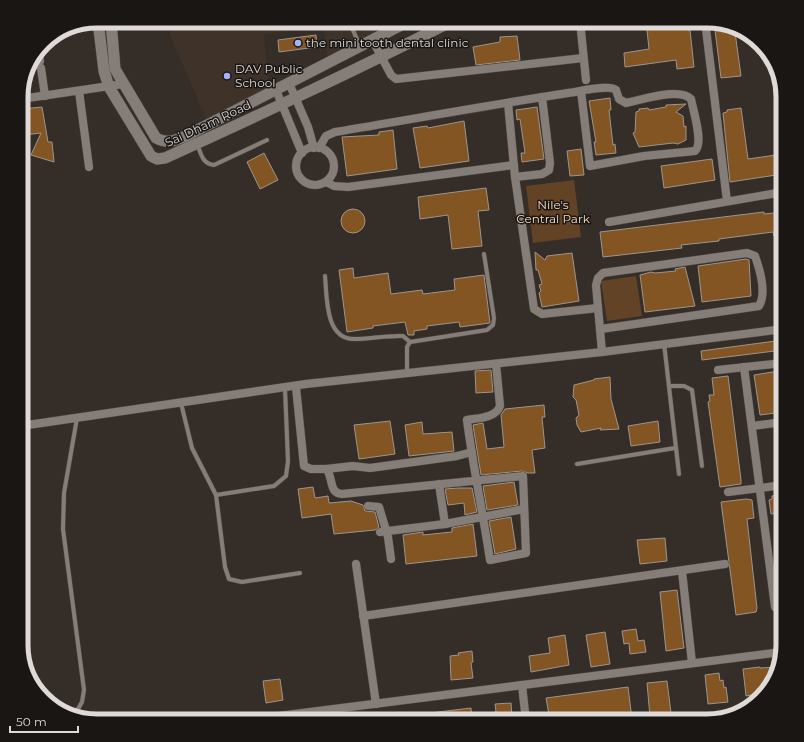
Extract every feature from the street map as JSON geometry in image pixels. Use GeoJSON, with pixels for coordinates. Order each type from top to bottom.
{"type":"FeatureCollection","features":[{"type":"Feature","properties":{"kind":"street"},"geometry":{"type":"LineString","coordinates":[[99,28],[104,71],[109,87],[151,156],[165,143]]}},
{"type":"Feature","properties":{"kind":"street","name":"Sai Dham Road"},"geometry":{"type":"LineString","coordinates":[[112,28],[115,69],[156,138],[165,143],[180,138],[373,41],[396,28]]}},
{"type":"Feature","properties":{"kind":"street","name":"Sai Dham Road"},"geometry":{"type":"LineString","coordinates":[[151,156],[157,159],[165,158],[197,144],[381,58],[439,28]]}},
{"type":"Feature","properties":{"kind":"street"},"geometry":{"type":"LineString","coordinates":[[581,28],[586,80]]}},
{"type":"Feature","properties":{"kind":"street"},"geometry":{"type":"LineString","coordinates":[[706,28],[727,201]]}},
{"type":"Feature","properties":{"kind":"street"},"geometry":{"type":"LineString","coordinates":[[373,41],[391,75],[396,79],[583,58]]}},
{"type":"Feature","properties":{"kind":"street"},"geometry":{"type":"LineString","coordinates":[[39,59],[45,96]]}},
{"type":"Feature","properties":{"kind":"street"},"geometry":{"type":"LineString","coordinates":[[289,83],[316,148]]}},
{"type":"Feature","properties":{"kind":"street"},"geometry":{"type":"LineString","coordinates":[[28,98],[123,84]]}},
{"type":"Feature","properties":{"kind":"street"},"geometry":{"type":"LineString","coordinates":[[316,148],[328,152],[334,162],[332,174],[326,182],[318,185],[312,185],[301,179],[296,167],[297,161],[302,153],[316,148],[326,136],[335,132],[542,97],[581,91],[612,88],[616,90],[619,99],[626,102],[678,93],[688,96],[691,99],[698,134],[698,148],[695,151],[644,156],[590,166],[581,91]]}},
{"type":"Feature","properties":{"kind":"street"},"geometry":{"type":"LineString","coordinates":[[276,90],[302,153]]}},
{"type":"Feature","properties":{"kind":"street"},"geometry":{"type":"LineString","coordinates":[[79,91],[89,167]]}},
{"type":"Feature","properties":{"kind":"street"},"geometry":{"type":"LineString","coordinates":[[515,177],[542,174],[549,170],[550,163],[542,97]]}},
{"type":"Feature","properties":{"kind":"street"},"geometry":{"type":"LineString","coordinates":[[508,103],[515,177],[534,309],[542,314],[598,308]]}},
{"type":"Feature","properties":{"kind":"street"},"geometry":{"type":"LineString","coordinates":[[326,182],[334,186],[348,187],[514,165]]}},
{"type":"Feature","properties":{"kind":"street"},"geometry":{"type":"LineString","coordinates":[[609,222],[776,193]]}},
{"type":"Feature","properties":{"kind":"street"},"geometry":{"type":"LineString","coordinates":[[601,329],[759,306],[763,297],[759,266],[755,256],[747,253],[603,273],[598,278],[596,285],[602,352]]}},
{"type":"Feature","properties":{"kind":"street"},"geometry":{"type":"LineString","coordinates":[[28,425],[181,402],[285,389],[306,384],[602,352],[776,330]]}},
{"type":"Feature","properties":{"kind":"street"},"geometry":{"type":"LineString","coordinates":[[326,469],[334,491],[340,494],[477,480],[523,476],[526,553],[490,560],[477,480],[472,452],[467,420],[492,414],[498,411],[500,406],[496,364]]}},
{"type":"Feature","properties":{"kind":"street"},"geometry":{"type":"LineString","coordinates":[[718,370],[776,364]]}},
{"type":"Feature","properties":{"kind":"street"},"geometry":{"type":"LineString","coordinates":[[744,367],[775,607]]}},
{"type":"Feature","properties":{"kind":"street"},"geometry":{"type":"LineString","coordinates":[[296,387],[304,466],[311,469],[353,466],[370,468],[457,456],[472,452]]}},
{"type":"Feature","properties":{"kind":"street"},"geometry":{"type":"LineString","coordinates":[[752,426],[776,423]]}},
{"type":"Feature","properties":{"kind":"street"},"geometry":{"type":"LineString","coordinates":[[439,484],[445,524]]}},
{"type":"Feature","properties":{"kind":"street"},"geometry":{"type":"LineString","coordinates":[[728,492],[776,486]]}},
{"type":"Feature","properties":{"kind":"street"},"geometry":{"type":"LineString","coordinates":[[368,506],[379,507],[383,531],[388,537],[391,560]]}},
{"type":"Feature","properties":{"kind":"street"},"geometry":{"type":"LineString","coordinates":[[383,531],[445,524],[524,509]]}},
{"type":"Feature","properties":{"kind":"street"},"geometry":{"type":"LineString","coordinates":[[356,564],[376,704]]}},
{"type":"Feature","properties":{"kind":"street"},"geometry":{"type":"LineString","coordinates":[[363,616],[725,564]]}},
{"type":"Feature","properties":{"kind":"street"},"geometry":{"type":"LineString","coordinates":[[682,571],[692,663]]}},
{"type":"Feature","properties":{"kind":"street"},"geometry":{"type":"LineString","coordinates":[[295,714],[775,653]]}},
{"type":"Feature","properties":{"kind":"street"},"geometry":{"type":"LineString","coordinates":[[522,685],[525,714]]}},
{"type":"Feature","properties":{"kind":"lane"},"geometry":{"type":"LineString","coordinates":[[352,28],[360,47]]}},
{"type":"Feature","properties":{"kind":"lane"},"geometry":{"type":"LineString","coordinates":[[197,144],[204,161],[208,164],[214,165],[267,140]]}},
{"type":"Feature","properties":{"kind":"lane"},"geometry":{"type":"LineString","coordinates":[[325,276],[331,321],[336,332],[343,337],[352,339],[403,336],[410,342],[490,329],[493,325],[494,318],[484,254]]}},
{"type":"Feature","properties":{"kind":"lane"},"geometry":{"type":"LineString","coordinates":[[407,373],[407,347],[410,342]]}},
{"type":"Feature","properties":{"kind":"lane"},"geometry":{"type":"LineString","coordinates":[[664,343],[679,474]]}},
{"type":"Feature","properties":{"kind":"lane"},"geometry":{"type":"LineString","coordinates":[[670,386],[684,386],[692,390],[702,466]]}},
{"type":"Feature","properties":{"kind":"lane"},"geometry":{"type":"LineString","coordinates":[[216,495],[274,486],[286,476],[288,461],[285,389]]}},
{"type":"Feature","properties":{"kind":"lane"},"geometry":{"type":"LineString","coordinates":[[181,402],[192,448],[216,495],[225,567],[229,579],[242,582],[300,573]]}},
{"type":"Feature","properties":{"kind":"lane"},"geometry":{"type":"LineString","coordinates":[[77,418],[63,510],[63,529],[84,690],[82,702],[77,711]]}},
{"type":"Feature","properties":{"kind":"lane"},"geometry":{"type":"LineString","coordinates":[[577,464],[675,448]]}},
{"type":"Feature","properties":{"kind":"shaded area","name":"DAV Public School"},"geometry":{"type":"Polygon","coordinates":[[[170,28],[309,28],[264,34],[269,91],[207,121],[170,35],[170,28]]]}},
{"type":"Feature","properties":{"kind":"shaded area","name":"DAV Public School"},"geometry":{"type":"Polygon","coordinates":[[[324,28],[390,28],[328,61],[324,28]]]}},
{"type":"Feature","properties":{"kind":"green space","name":"Nile's Central Park"},"geometry":{"type":"Polygon","coordinates":[[[574,180],[581,237],[533,243],[526,186],[574,180]]]}},
{"type":"Feature","properties":{"kind":"green space"},"geometry":{"type":"Polygon","coordinates":[[[636,276],[642,316],[607,321],[601,281],[636,276]]]}},
{"type":"Feature","properties":{"kind":"building"},"geometry":{"type":"Polygon","coordinates":[[[647,28],[688,28],[688,30],[690,30],[694,67],[677,69],[676,60],[625,67],[624,53],[649,49],[647,28]]]}},
{"type":"Feature","properties":{"kind":"building"},"geometry":{"type":"Polygon","coordinates":[[[715,29],[735,34],[741,76],[721,78],[715,29]]]}},
{"type":"Feature","properties":{"kind":"building","name":"the mini tooth dental clinic"},"geometry":{"type":"Polygon","coordinates":[[[316,35],[317,47],[279,52],[278,40],[316,35]]]}},
{"type":"Feature","properties":{"kind":"building"},"geometry":{"type":"Polygon","coordinates":[[[517,36],[520,60],[476,65],[473,47],[500,42],[500,37],[517,36]]]}},
{"type":"Feature","properties":{"kind":"building"},"geometry":{"type":"Polygon","coordinates":[[[610,98],[611,110],[609,110],[613,145],[615,144],[616,153],[596,155],[594,142],[596,142],[589,101],[610,98]]]}},
{"type":"Feature","properties":{"kind":"building"},"geometry":{"type":"Polygon","coordinates":[[[686,104],[676,112],[683,116],[684,127],[686,126],[686,140],[678,144],[673,143],[639,147],[633,133],[635,132],[636,112],[639,111],[639,109],[648,108],[649,110],[666,107],[666,105],[686,104]]]}},
{"type":"Feature","properties":{"kind":"building"},"geometry":{"type":"Polygon","coordinates":[[[42,107],[48,142],[52,142],[54,162],[31,155],[41,133],[28,135],[28,108],[42,107]]]}},
{"type":"Feature","properties":{"kind":"building"},"geometry":{"type":"Polygon","coordinates":[[[537,107],[544,159],[522,162],[521,153],[525,153],[520,119],[517,120],[516,110],[537,107]]]}},
{"type":"Feature","properties":{"kind":"building"},"geometry":{"type":"Polygon","coordinates":[[[741,108],[748,159],[776,155],[776,175],[730,182],[723,113],[727,112],[727,110],[741,108]]]}},
{"type":"Feature","properties":{"kind":"building"},"geometry":{"type":"Polygon","coordinates":[[[464,121],[469,161],[420,168],[413,128],[427,126],[428,128],[464,121]]]}},
{"type":"Feature","properties":{"kind":"building"},"geometry":{"type":"Polygon","coordinates":[[[393,130],[397,169],[347,176],[342,137],[379,135],[379,132],[393,130]]]}},
{"type":"Feature","properties":{"kind":"building"},"geometry":{"type":"Polygon","coordinates":[[[581,149],[584,175],[570,176],[567,151],[581,149]]]}},
{"type":"Feature","properties":{"kind":"building"},"geometry":{"type":"Polygon","coordinates":[[[264,153],[278,180],[260,189],[247,162],[264,153]]]}},
{"type":"Feature","properties":{"kind":"building"},"geometry":{"type":"Polygon","coordinates":[[[712,159],[715,180],[664,188],[661,166],[712,159]]]}},
{"type":"Feature","properties":{"kind":"building"},"geometry":{"type":"Polygon","coordinates":[[[486,188],[489,210],[478,211],[482,246],[452,249],[448,215],[420,219],[418,197],[486,188]]]}},
{"type":"Feature","properties":{"kind":"building"},"geometry":{"type":"Polygon","coordinates":[[[353,209],[362,212],[365,221],[362,230],[353,233],[344,230],[341,221],[344,212],[353,209]]]}},
{"type":"Feature","properties":{"kind":"building"},"geometry":{"type":"Polygon","coordinates":[[[764,212],[764,214],[776,213],[776,236],[774,236],[773,232],[719,239],[719,241],[681,245],[682,248],[603,257],[600,232],[764,212]]]}},
{"type":"Feature","properties":{"kind":"building"},"geometry":{"type":"Polygon","coordinates":[[[535,252],[545,260],[547,256],[572,253],[579,301],[542,307],[539,285],[542,284],[538,270],[536,270],[535,252]]]}},
{"type":"Feature","properties":{"kind":"building"},"geometry":{"type":"Polygon","coordinates":[[[746,259],[749,260],[751,296],[702,302],[698,266],[746,259]]]}},
{"type":"Feature","properties":{"kind":"building"},"geometry":{"type":"Polygon","coordinates":[[[685,267],[695,306],[645,312],[640,275],[651,272],[676,271],[675,269],[685,267]]]}},
{"type":"Feature","properties":{"kind":"building"},"geometry":{"type":"Polygon","coordinates":[[[353,268],[354,278],[388,273],[391,294],[422,290],[423,294],[455,290],[454,279],[484,275],[490,323],[460,327],[459,322],[427,326],[427,329],[414,331],[414,335],[408,335],[405,322],[373,326],[373,328],[347,332],[339,270],[353,268]]]}},
{"type":"Feature","properties":{"kind":"building"},"geometry":{"type":"Polygon","coordinates":[[[776,341],[776,351],[702,360],[701,351],[776,341]]]}},
{"type":"Feature","properties":{"kind":"building"},"geometry":{"type":"Polygon","coordinates":[[[491,370],[493,392],[476,393],[475,371],[491,370]]]}},
{"type":"Feature","properties":{"kind":"building"},"geometry":{"type":"Polygon","coordinates":[[[776,371],[776,413],[760,415],[754,375],[776,371]]]}},
{"type":"Feature","properties":{"kind":"building"},"geometry":{"type":"Polygon","coordinates":[[[728,376],[741,484],[720,487],[708,402],[710,401],[709,395],[714,395],[712,378],[728,376]]]}},
{"type":"Feature","properties":{"kind":"building"},"geometry":{"type":"Polygon","coordinates":[[[610,377],[611,399],[619,429],[600,430],[601,428],[581,432],[577,425],[576,418],[579,415],[576,400],[573,397],[574,385],[594,379],[610,377]]]}},
{"type":"Feature","properties":{"kind":"building"},"geometry":{"type":"Polygon","coordinates":[[[544,405],[545,417],[542,417],[545,448],[532,450],[535,473],[522,471],[481,475],[473,425],[483,423],[487,449],[504,447],[501,415],[505,409],[544,405]]]}},
{"type":"Feature","properties":{"kind":"building"},"geometry":{"type":"Polygon","coordinates":[[[390,421],[395,454],[359,459],[354,425],[390,421]]]}},
{"type":"Feature","properties":{"kind":"building"},"geometry":{"type":"Polygon","coordinates":[[[658,421],[660,442],[631,446],[628,426],[658,421]]]}},
{"type":"Feature","properties":{"kind":"building"},"geometry":{"type":"Polygon","coordinates":[[[422,422],[423,434],[452,432],[454,451],[409,456],[405,425],[422,422]]]}},
{"type":"Feature","properties":{"kind":"building"},"geometry":{"type":"Polygon","coordinates":[[[514,482],[518,505],[487,510],[483,486],[514,482]]]}},
{"type":"Feature","properties":{"kind":"building"},"geometry":{"type":"Polygon","coordinates":[[[313,487],[315,498],[328,496],[329,503],[351,501],[363,505],[365,511],[375,512],[379,527],[375,530],[334,534],[331,514],[302,518],[298,489],[313,487]]]}},
{"type":"Feature","properties":{"kind":"building"},"geometry":{"type":"Polygon","coordinates":[[[472,488],[477,512],[465,515],[464,503],[448,505],[445,489],[472,488]]]}},
{"type":"Feature","properties":{"kind":"building"},"geometry":{"type":"Polygon","coordinates":[[[776,495],[776,514],[771,514],[769,500],[772,499],[772,496],[776,495]]]}},
{"type":"Feature","properties":{"kind":"building"},"geometry":{"type":"Polygon","coordinates":[[[746,499],[752,500],[754,518],[747,519],[757,608],[756,612],[736,615],[721,502],[746,499]]]}},
{"type":"Feature","properties":{"kind":"building"},"geometry":{"type":"Polygon","coordinates":[[[511,517],[516,549],[495,554],[489,521],[511,517]]]}},
{"type":"Feature","properties":{"kind":"building"},"geometry":{"type":"Polygon","coordinates":[[[473,524],[477,556],[406,564],[403,535],[423,532],[423,535],[452,532],[452,528],[473,524]]]}},
{"type":"Feature","properties":{"kind":"building"},"geometry":{"type":"Polygon","coordinates":[[[665,538],[667,561],[640,564],[637,540],[665,538]]]}},
{"type":"Feature","properties":{"kind":"building"},"geometry":{"type":"Polygon","coordinates":[[[677,590],[684,648],[666,651],[660,592],[677,590]]]}},
{"type":"Feature","properties":{"kind":"building"},"geometry":{"type":"Polygon","coordinates":[[[636,629],[638,641],[644,640],[646,652],[630,654],[629,643],[624,644],[622,631],[636,629]]]}},
{"type":"Feature","properties":{"kind":"building"},"geometry":{"type":"Polygon","coordinates":[[[605,632],[610,664],[591,667],[586,635],[605,632]]]}},
{"type":"Feature","properties":{"kind":"building"},"geometry":{"type":"Polygon","coordinates":[[[565,635],[569,665],[531,672],[529,656],[550,653],[548,638],[565,635]]]}},
{"type":"Feature","properties":{"kind":"building"},"geometry":{"type":"Polygon","coordinates":[[[472,651],[473,662],[471,663],[473,678],[451,680],[450,656],[472,651]]]}},
{"type":"Feature","properties":{"kind":"building"},"geometry":{"type":"Polygon","coordinates":[[[772,667],[764,684],[752,697],[752,695],[746,696],[743,669],[772,667]]]}},
{"type":"Feature","properties":{"kind":"building"},"geometry":{"type":"Polygon","coordinates":[[[719,673],[720,681],[723,680],[724,688],[726,687],[728,702],[708,704],[705,675],[719,673]]]}},
{"type":"Feature","properties":{"kind":"building"},"geometry":{"type":"Polygon","coordinates":[[[280,679],[283,700],[266,703],[263,681],[280,679]]]}},
{"type":"Feature","properties":{"kind":"building"},"geometry":{"type":"Polygon","coordinates":[[[667,681],[671,714],[650,714],[647,683],[667,681]]]}},
{"type":"Feature","properties":{"kind":"building"},"geometry":{"type":"Polygon","coordinates":[[[628,687],[631,714],[549,714],[546,698],[628,687]]]}},
{"type":"Feature","properties":{"kind":"building"},"geometry":{"type":"Polygon","coordinates":[[[511,703],[512,714],[492,714],[496,712],[495,704],[511,703]]]}},
{"type":"Feature","properties":{"kind":"building"},"geometry":{"type":"Polygon","coordinates":[[[471,708],[471,714],[430,714],[471,708]]]}},
{"type":"Feature","properties":{"kind":"place","name":"the mini tooth dental clinic"},"geometry":{"type":"Point","coordinates":[298,43]}},
{"type":"Feature","properties":{"kind":"place","name":"DAV Public School"},"geometry":{"type":"Point","coordinates":[227,76]}}]}
